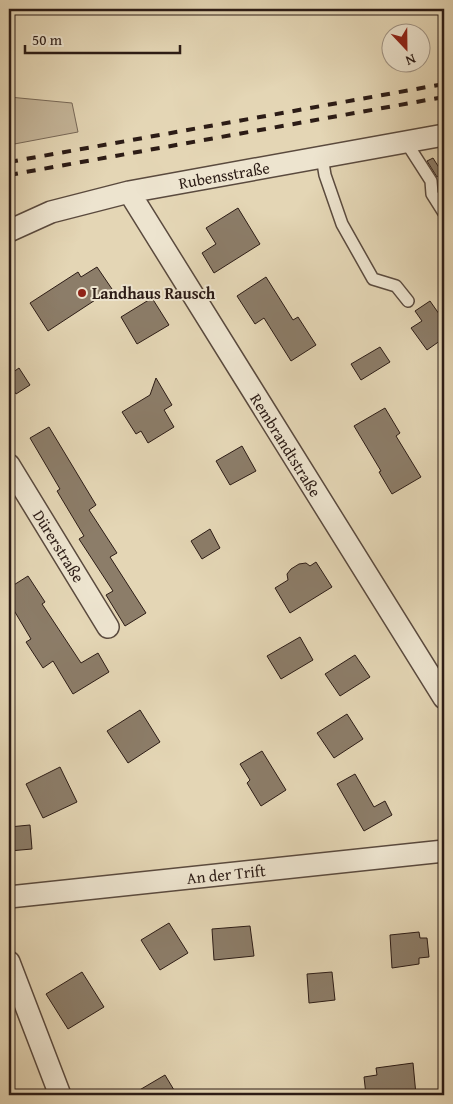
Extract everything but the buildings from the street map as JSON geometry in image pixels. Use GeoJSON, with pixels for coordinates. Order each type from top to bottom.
{"type":"FeatureCollection","features":[{"type":"Feature","properties":{"kind":"street","name":"Rubensstraße"},"geometry":{"type":"LineString","coordinates":[[9,231],[51,212],[128,192],[444,134]]}},
{"type":"Feature","properties":{"kind":"street","name":"Rembrandtstraße"},"geometry":{"type":"LineString","coordinates":[[128,192],[444,698]]}},
{"type":"Feature","properties":{"kind":"street","name":"Dürerstraße"},"geometry":{"type":"LineString","coordinates":[[9,465],[108,627]]}},
{"type":"Feature","properties":{"kind":"street","name":"An der Trift"},"geometry":{"type":"LineString","coordinates":[[9,897],[444,851]]}},
{"type":"Feature","properties":{"kind":"street"},"geometry":{"type":"LineString","coordinates":[[9,962],[60,1095]]}},
{"type":"Feature","properties":{"kind":"lane"},"geometry":{"type":"LineString","coordinates":[[406,142],[431,180],[432,194],[444,213]]}},
{"type":"Feature","properties":{"kind":"lane"},"geometry":{"type":"LineString","coordinates":[[322,157],[325,175],[342,224],[373,279],[396,286],[408,301]]}},
{"type":"Feature","properties":{"kind":"shaded area"},"geometry":{"type":"Polygon","coordinates":[[[9,97],[72,103],[78,132],[9,145],[9,97]]]}},
{"type":"Feature","properties":{"kind":"railway"},"geometry":{"type":"LineString","coordinates":[[9,162],[444,84]]}},
{"type":"Feature","properties":{"kind":"railway"},"geometry":{"type":"LineString","coordinates":[[9,175],[444,97]]}},
{"type":"Feature","properties":{"kind":"place","name":"Landhaus Rausch"},"geometry":{"type":"Point","coordinates":[82,293]}}]}
